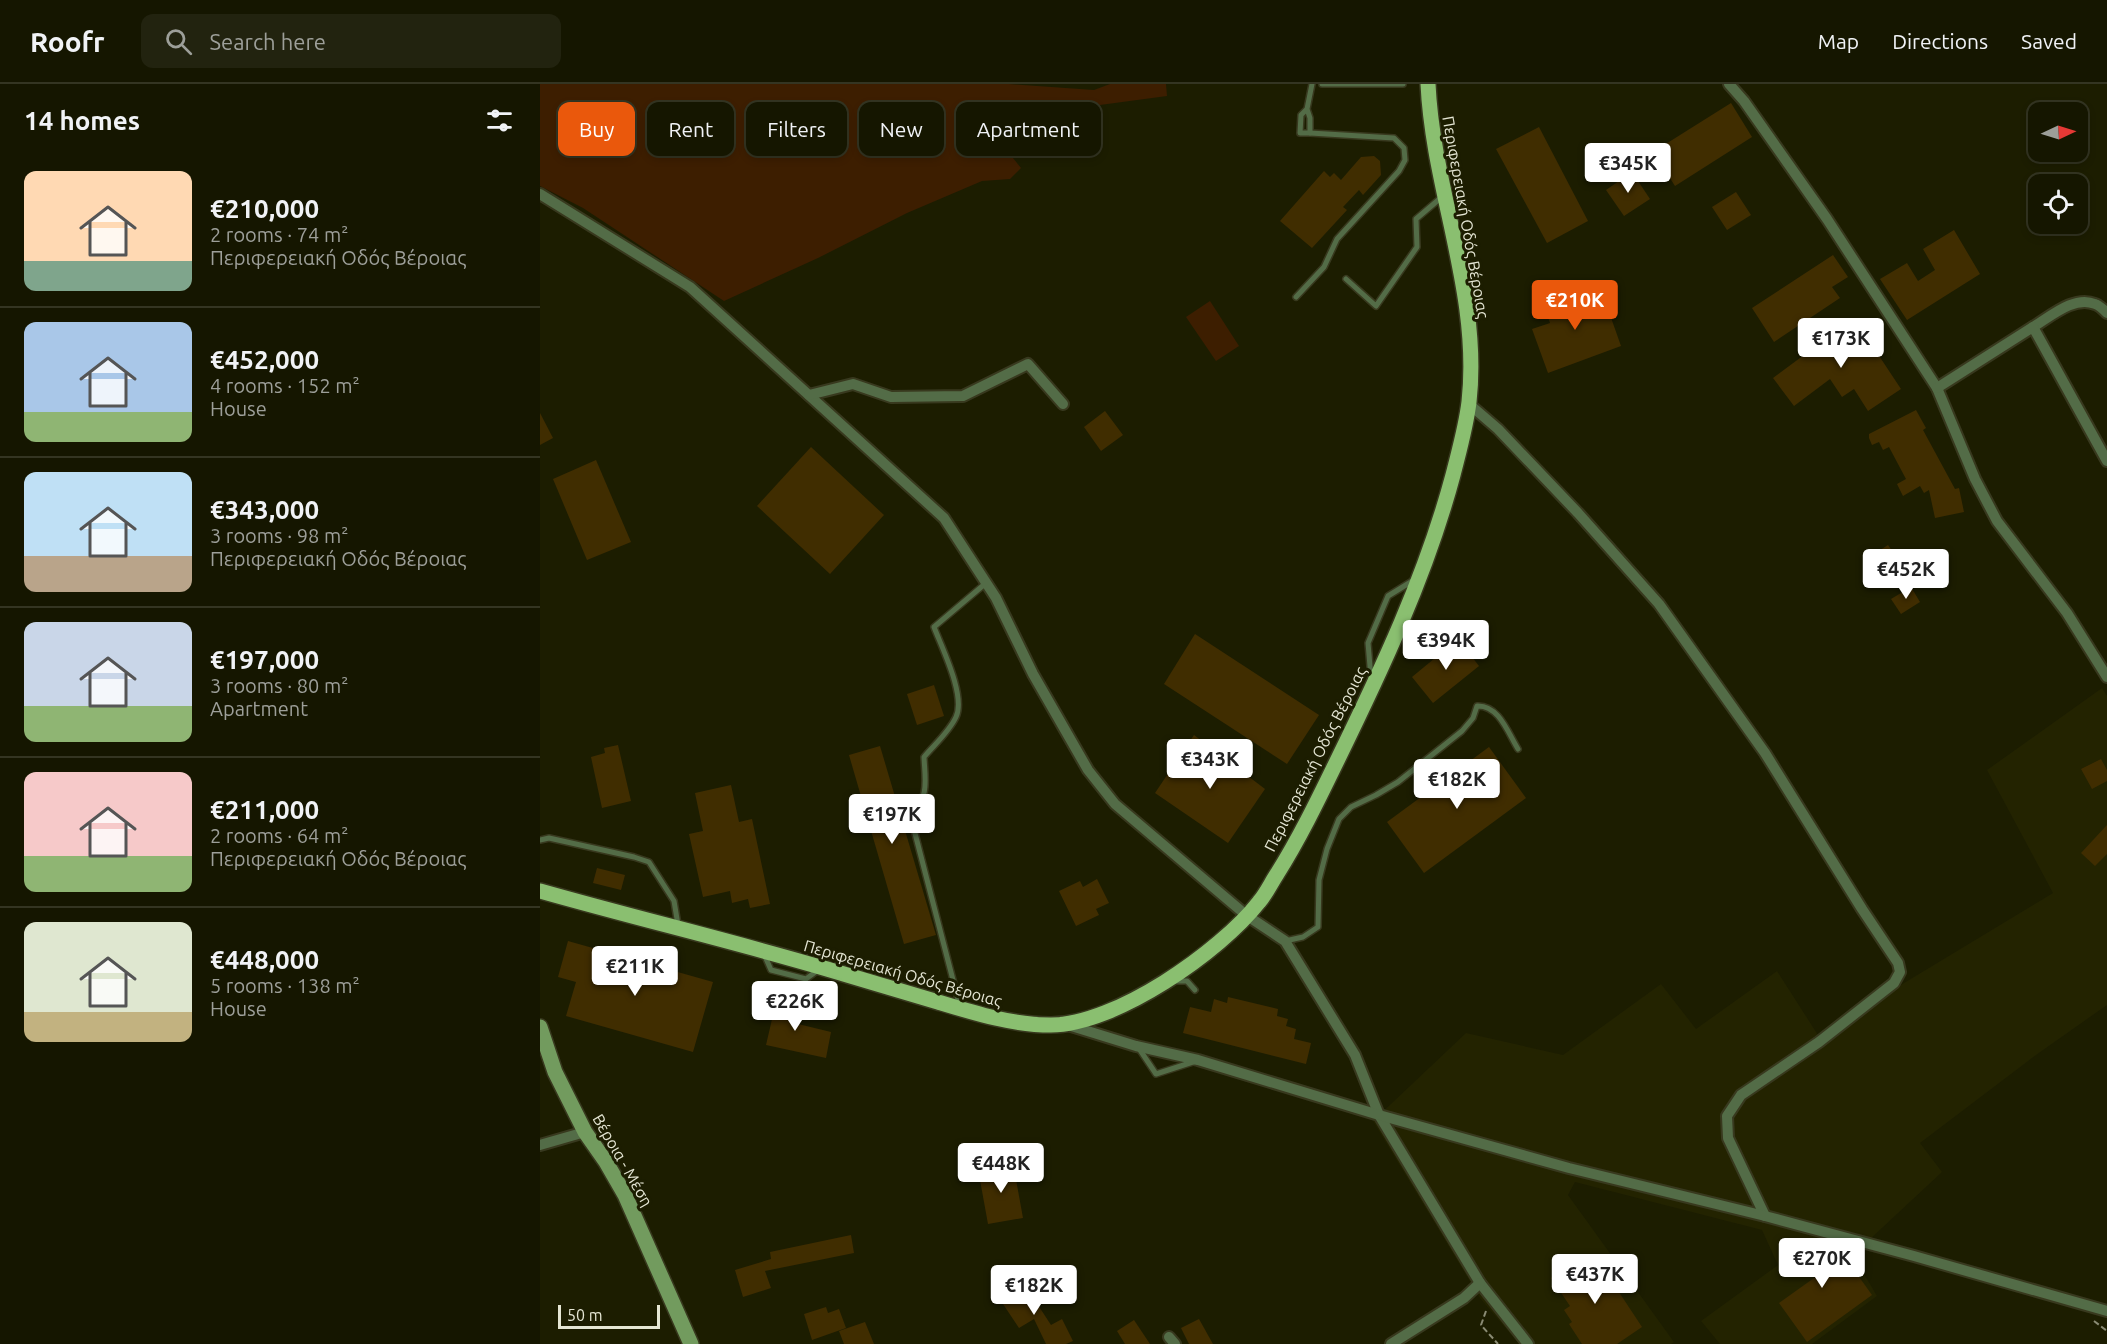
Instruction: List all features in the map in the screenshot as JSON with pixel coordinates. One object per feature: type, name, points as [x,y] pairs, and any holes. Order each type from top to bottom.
[{"type":"main road","name":"Περιφερειακή Οδός Βέροιας","points":[[540,891],[822,968],[960,1009],[1014,1022],[1065,1024],[1100,1016],[1165,981],[1202,956],[1259,902],[1298,839],[1401,623],[1441,519],[1469,404],[1471,373],[1467,309],[1433,138],[1428,84]]},
{"type":"street","points":[[1729,84],[1750,109],[1827,219],[1937,388],[1975,479],[1997,521],[2067,613],[2107,677]]},
{"type":"street","points":[[540,194],[690,287],[944,518],[996,598],[1033,674],[1088,770],[1115,804],[1246,915],[1285,941],[1355,1055],[1379,1115],[1480,1283],[1528,1344]]},
{"type":"street","points":[[1937,388],[2067,306],[2095,303],[2107,313]]},
{"type":"street","points":[[2033,327],[2107,461]]},
{"type":"street","points":[[809,395],[853,384],[891,397],[963,396],[1028,364],[1063,404]]},
{"type":"street","points":[[1469,404],[1498,429],[1659,604],[1765,753],[1898,963],[1900,972],[1894,983],[1819,1042],[1741,1095],[1727,1116],[1728,1138],[1765,1216]]},
{"type":"street","points":[[1065,1024],[1136,1046],[1198,1060],[1379,1115],[1569,1168],[1765,1216],[2107,1311]]},
{"type":"street","name":"Βέροια - Μέση","points":[[540,1027],[555,1072],[585,1131],[625,1195],[691,1344]]},
{"type":"street","points":[[540,1145],[585,1131]]},
{"type":"street","points":[[1391,1344],[1464,1298],[1480,1283]]},
{"type":"lane","points":[[1310,134],[1310,118],[1307,109],[1311,84]]},
{"type":"lane","points":[[1323,84],[1403,84]]},
{"type":"lane","points":[[1296,297],[1324,267],[1337,239],[1386,185],[1405,160],[1404,148],[1394,138],[1300,133],[1301,115],[1307,109]]},
{"type":"lane","points":[[1346,279],[1376,306],[1416,247],[1416,219],[1445,195]]},
{"type":"lane","points":[[1372,687],[1368,643],[1388,596],[1418,578]]},
{"type":"lane","points":[[960,1009],[910,814],[918,808],[925,794],[924,757],[949,729],[958,715],[959,697],[934,627],[986,583]]},
{"type":"lane","points":[[1285,941],[1303,937],[1318,927],[1319,880],[1327,849],[1339,819],[1351,807],[1398,782],[1462,731],[1473,718],[1477,706],[1485,706],[1496,713],[1518,749]]},
{"type":"lane","points":[[540,840],[549,838],[634,856],[649,862],[674,901],[679,930]]},
{"type":"lane","points":[[1165,981],[1187,981],[1195,990]]},
{"type":"lane","points":[[1136,1046],[1145,1055],[1156,1074],[1198,1060]]},
{"type":"path","points":[[1491,1297],[1481,1325],[1498,1344]]},
{"type":"shaded area","points":[[540,84],[1009,84],[1094,90],[1110,84],[1166,84],[1167,96],[1101,105],[1101,102],[956,102],[956,156],[1011,156],[1021,168],[1010,179],[982,181],[907,213],[818,258],[724,301],[583,208],[540,186]]},
{"type":"shaded area","points":[[1210,301],[1239,346],[1216,361],[1186,317]]},
{"type":"shaded area","points":[[2102,688],[2107,696],[2107,1005],[2036,1055],[1920,1143],[1942,1172],[1853,1255],[1877,1296],[1812,1344],[1720,1344],[1701,1321],[1778,1265],[1762,1230],[1575,1182],[1568,1195],[1674,1342],[1671,1344],[1519,1344],[1480,1298],[1373,1121],[1466,1033],[1563,1055],[1661,984],[1696,1029],[1777,971],[1818,1035],[2053,893],[1987,770]]},
{"type":"building","points":[[1731,103],[1752,137],[1675,186],[1653,152]]},
{"type":"building","points":[[1539,127],[1588,221],[1547,243],[1496,149]]},
{"type":"building","points":[[1374,156],[1380,161],[1381,175],[1363,195],[1359,190],[1343,207],[1347,210],[1312,248],[1280,221],[1324,171],[1330,177],[1334,173],[1341,180],[1361,157]]},
{"type":"building","points":[[1632,172],[1650,199],[1624,216],[1606,190]]},
{"type":"building","points":[[1736,192],[1751,215],[1727,230],[1712,207]]},
{"type":"building","points":[[1954,230],[1980,274],[1907,320],[1880,279],[1907,263],[1918,281],[1935,270],[1923,249]]},
{"type":"building","points":[[1833,255],[1848,277],[1832,287],[1840,298],[1774,342],[1752,308]]},
{"type":"building","points":[[1570,289],[1576,304],[1603,295],[1621,346],[1548,373],[1532,329],[1550,323],[1548,317],[1554,315],[1547,297]]},
{"type":"building","points":[[1854,318],[1901,389],[1868,411],[1854,389],[1842,397],[1830,379],[1794,406],[1773,378]]},
{"type":"building","points":[[1916,410],[1926,428],[1923,430],[1955,489],[1959,488],[1964,512],[1935,518],[1929,490],[1924,493],[1920,486],[1903,496],[1897,484],[1906,479],[1889,447],[1883,450],[1879,442],[1872,445],[1869,434]]},
{"type":"building","points":[[1105,411],[1123,435],[1101,451],[1084,427]]},
{"type":"building","points":[[540,413],[553,438],[540,445]]},
{"type":"building","points":[[811,447],[884,515],[830,574],[757,506]]},
{"type":"building","points":[[596,460],[631,542],[587,560],[553,479]]},
{"type":"building","points":[[1888,545],[1897,558],[1876,573],[1866,559]]},
{"type":"building","points":[[1911,587],[1920,602],[1901,614],[1891,599]]},
{"type":"building","points":[[1195,634],[1319,715],[1287,764],[1164,684]]},
{"type":"building","points":[[1458,639],[1479,666],[1433,703],[1412,677]]},
{"type":"building","points":[[934,685],[944,716],[917,725],[907,694]]},
{"type":"building","points":[[1194,735],[1265,789],[1228,843],[1155,793]]},
{"type":"building","points":[[618,745],[631,801],[602,808],[591,757],[605,753],[604,748]]},
{"type":"building","points":[[880,746],[936,935],[904,944],[849,755]]},
{"type":"building","points":[[1489,747],[1526,798],[1424,873],[1387,822]]},
{"type":"building","points":[[2101,759],[2107,770],[2107,781],[2092,789],[2081,769]]},
{"type":"building","points":[[731,785],[739,822],[752,819],[770,904],[750,908],[748,899],[732,903],[730,891],[703,897],[689,834],[703,831],[695,793]]},
{"type":"building","points":[[2107,825],[2107,854],[2095,866],[2081,853]]},
{"type":"building","points":[[597,868],[625,875],[621,890],[593,883]]},
{"type":"building","points":[[1097,879],[1109,903],[1096,909],[1099,915],[1076,926],[1059,891],[1080,881],[1083,887]]},
{"type":"building","points":[[568,941],[713,982],[693,1052],[566,1016],[576,982],[558,977]]},
{"type":"building","points":[[1228,997],[1278,1009],[1277,1016],[1288,1019],[1286,1026],[1296,1029],[1294,1039],[1311,1043],[1306,1064],[1183,1033],[1190,1007],[1211,1012],[1214,999],[1227,1003]]},
{"type":"building","points":[[773,998],[797,1001],[794,1023],[831,1032],[826,1058],[766,1045],[773,1015],[770,1015]]},
{"type":"building","points":[[1013,1163],[1023,1218],[988,1224],[978,1169]]},
{"type":"building","points":[[851,1235],[854,1253],[765,1271],[771,1288],[743,1297],[735,1270],[771,1259],[770,1252]]},
{"type":"building","points":[[1787,1242],[1842,1253],[1872,1295],[1807,1342],[1779,1303],[1821,1273],[1783,1265]]},
{"type":"building","points":[[1584,1255],[1600,1279],[1607,1274],[1642,1327],[1617,1344],[1582,1344],[1569,1324],[1572,1322],[1564,1310],[1570,1306],[1551,1278]]},
{"type":"building","points":[[1023,1282],[1051,1325],[1062,1319],[1073,1341],[1066,1344],[1046,1344],[1034,1319],[1019,1328],[999,1298]]},
{"type":"building","points":[[826,1307],[828,1313],[839,1309],[846,1328],[812,1340],[804,1314]]},
{"type":"building","points":[[1199,1319],[1213,1344],[1189,1344],[1181,1328]]},
{"type":"building","points":[[1134,1320],[1150,1344],[1125,1344],[1117,1331]]},
{"type":"building","points":[[865,1322],[874,1344],[844,1344],[839,1331]]}]
